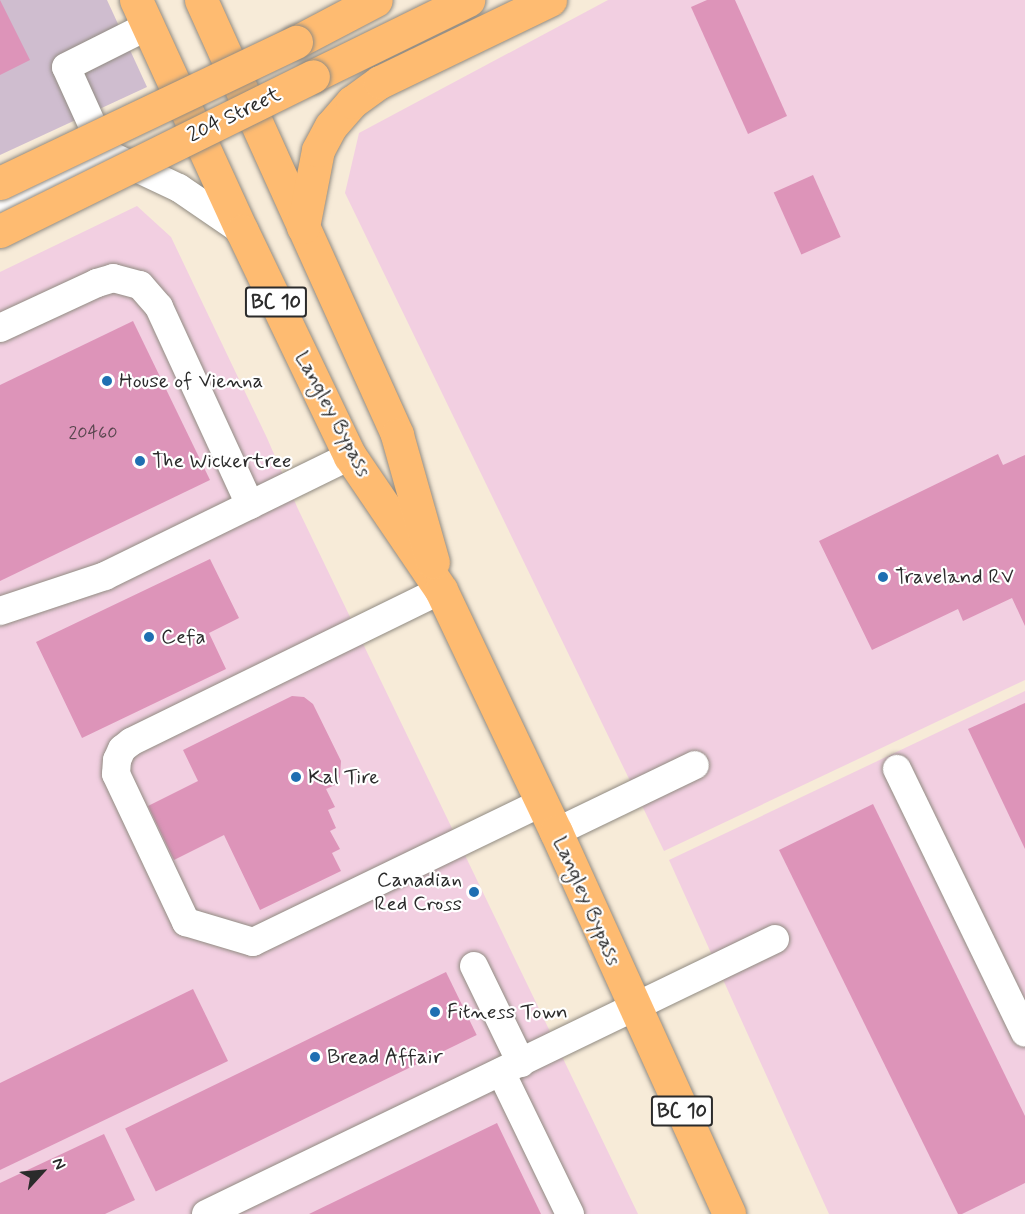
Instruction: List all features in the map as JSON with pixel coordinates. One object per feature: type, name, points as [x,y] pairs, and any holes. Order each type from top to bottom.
[{"type":"main road","name":"Langley Bypass","points":[[201,0],[397,435],[441,590]]},
{"type":"main road","name":"204 Street","points":[[0,183],[296,42],[376,0]]},
{"type":"main road","name":"204 Street","points":[[0,231],[468,0]]},
{"type":"main road","points":[[303,227],[318,150],[331,126],[352,102],[380,82],[550,0]]},
{"type":"main road","name":"Langley Bypass","points":[[142,13],[242,231],[350,456],[441,590],[556,832],[729,1214]]},
{"type":"lane","points":[[142,13],[66,67],[105,153],[179,188],[242,231]]},
{"type":"lane","points":[[0,203],[105,153]]},
{"type":"lane","points":[[2,323],[113,278],[140,285],[159,307],[250,505]]},
{"type":"lane","points":[[0,611],[105,576],[350,456]]},
{"type":"lane","points":[[441,590],[131,741],[122,749],[116,774],[186,922],[253,942],[542,802]]},
{"type":"lane","points":[[556,832],[695,765]]},
{"type":"lane","points":[[897,769],[1018,1000],[1025,1033]]},
{"type":"lane","points":[[206,1214],[775,939]]},
{"type":"lane","points":[[474,966],[511,1068],[570,1214]]},
{"type":"shaded area","points":[[0,0],[107,0],[147,87],[0,155]]},
{"type":"shaded area","points":[[608,0],[1025,0],[1025,680],[664,851],[345,193],[359,133]]},
{"type":"shaded area","points":[[137,206],[171,237],[267,438],[298,509],[638,1214],[0,1214],[0,272]]},
{"type":"shaded area","points":[[1025,691],[1025,1214],[829,1214],[669,860]]},
{"type":"building","points":[[0,0],[30,60],[0,75]]},
{"type":"building","points":[[707,0],[735,0],[787,116],[748,134],[691,7]]},
{"type":"building","points":[[813,175],[841,237],[801,255],[774,192]]},
{"type":"building","points":[[133,321],[210,480],[0,581],[0,385]]},
{"type":"building","points":[[998,454],[1003,465],[1025,455],[1025,626],[1012,598],[963,621],[958,609],[872,650],[819,541]]},
{"type":"building","points":[[210,559],[239,618],[209,633],[226,669],[82,738],[36,642]]},
{"type":"building","points":[[292,696],[304,697],[313,704],[341,761],[340,777],[335,785],[326,789],[335,807],[328,810],[336,828],[330,831],[340,849],[332,853],[341,871],[260,910],[224,835],[174,860],[148,806],[198,781],[183,750]]},
{"type":"building","points":[[1025,703],[1025,849],[968,729]]},
{"type":"building","points":[[873,804],[1025,1116],[1025,1183],[962,1214],[958,1214],[779,850]]},
{"type":"building","points":[[446,972],[477,1035],[156,1191],[125,1128]]},
{"type":"building","points":[[193,989],[228,1061],[0,1170],[0,1083]]},
{"type":"building","points":[[497,1123],[541,1214],[309,1214]]},
{"type":"building","points":[[104,1134],[135,1200],[105,1214],[0,1214],[0,1183]]},
{"type":"place","name":"House of Vienna","points":[[107,381]]},
{"type":"place","name":"The Wickertree","points":[[140,461]]},
{"type":"place","name":"Traveland RV","points":[[883,577]]},
{"type":"place","name":"Cefa","points":[[149,637]]},
{"type":"place","name":"Kal Tire","points":[[296,777]]},
{"type":"place","name":"Canadian Red Cross","points":[[474,892]]},
{"type":"place","name":"Fitness Town","points":[[435,1012]]},
{"type":"place","name":"Bread Affair","points":[[315,1057]]}]
